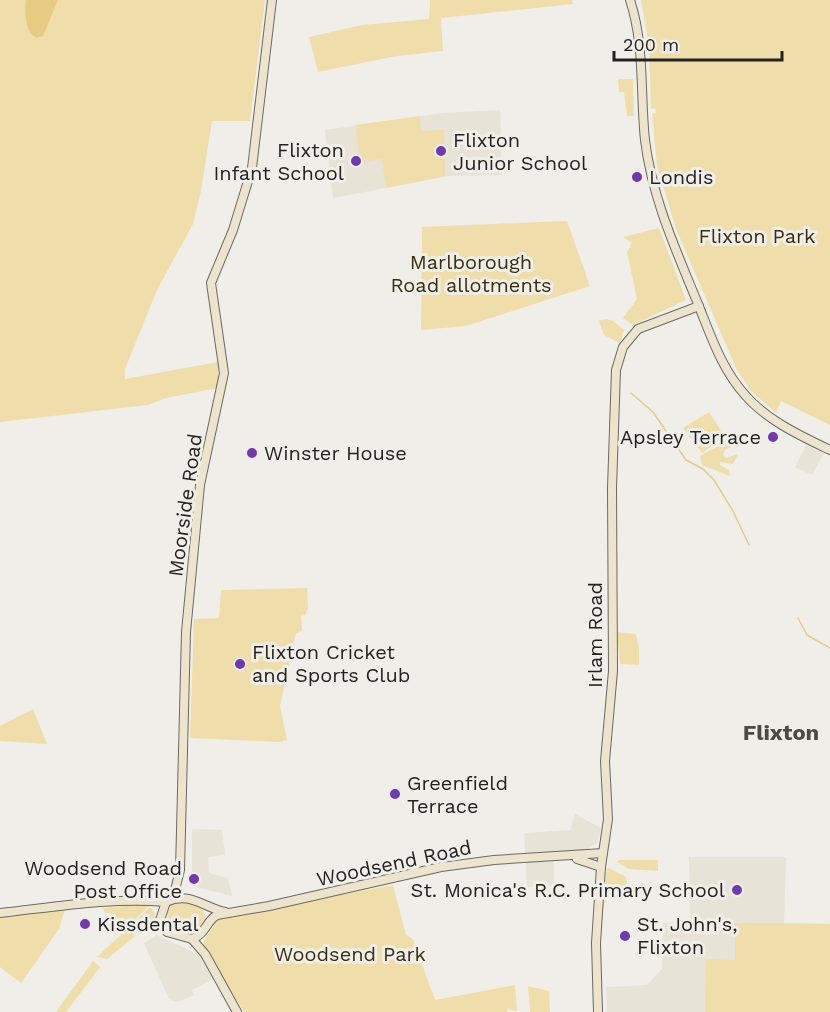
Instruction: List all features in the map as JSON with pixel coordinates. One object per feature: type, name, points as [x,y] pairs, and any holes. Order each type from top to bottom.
[{"type":"street","name":"Moorside Road","points":[[169,900],[178,880],[186,632],[200,485],[224,373],[211,283],[232,230],[252,168],[272,0]]},
{"type":"street","points":[[630,0],[639,46],[645,138],[650,172],[663,219],[723,364],[746,397],[770,417],[830,450]]},
{"type":"street","name":"Irlam Road","points":[[598,1012],[596,943],[601,867],[608,819],[605,761],[612,671],[611,530],[616,370],[623,347],[638,329],[699,306]]},
{"type":"street","name":"Woodsend Road","points":[[208,924],[214,916],[225,912],[269,906],[441,867],[503,859],[570,857],[603,853]]},
{"type":"street","name":"Woodsend Road","points":[[570,857],[601,867]]},
{"type":"street","points":[[147,900],[160,915],[167,932],[180,938],[192,939],[201,934],[208,924],[204,906],[189,897],[178,880]]},
{"type":"street","points":[[0,913],[79,903],[169,900],[189,897]]},
{"type":"street","points":[[160,915],[169,900]]},
{"type":"street","name":"Woodsend Road","points":[[204,906],[225,912]]},
{"type":"street","points":[[201,934],[201,949]]},
{"type":"street","points":[[192,939],[201,949],[237,1012]]},
{"type":"shaded area","points":[[26,0],[58,0],[43,36],[37,38],[28,27],[25,11]]},
{"type":"shaded area","name":"Flixton Junior School","points":[[500,110],[502,175],[449,176],[333,198],[325,130],[442,113]]},
{"type":"shaded area","points":[[806,445],[824,453],[812,475],[795,467]]},
{"type":"shaded area","points":[[575,814],[601,828],[597,842],[586,851],[554,854],[554,886],[527,887],[524,833],[570,830]]},
{"type":"shaded area","points":[[192,829],[222,830],[225,855],[208,857],[209,873],[228,878],[232,896],[192,886]]},
{"type":"shaded area","points":[[689,857],[786,857],[784,923],[830,924],[830,1012],[607,1012],[606,987],[647,985],[662,969],[663,923],[690,922]]},
{"type":"shaded area","points":[[157,935],[200,955],[213,979],[192,990],[194,995],[178,1002],[169,999],[144,943]]},
{"type":"green space","points":[[0,0],[265,0],[250,121],[212,121],[201,191],[193,224],[157,290],[125,369],[125,379],[218,362],[218,388],[166,398],[148,405],[0,422]]},
{"type":"green space","points":[[430,0],[572,0],[573,4],[441,18],[443,51],[397,56],[318,72],[309,37],[362,25],[429,19]]},
{"type":"green space","name":"Flixton Park","points":[[641,0],[830,0],[830,425],[781,401],[776,413],[751,391],[736,368],[676,229],[657,166],[652,114],[656,113],[655,108],[651,109],[649,46]]},
{"type":"green space","points":[[618,79],[633,79],[634,116],[627,116],[624,92],[619,92]]},
{"type":"green space","points":[[420,116],[421,131],[444,130],[445,176],[386,188],[382,159],[360,162],[356,125]]},
{"type":"green space","name":"Marlborough Road allotments","points":[[567,221],[590,286],[466,326],[421,330],[422,227]]},
{"type":"green space","points":[[659,228],[686,300],[633,325],[623,318],[637,299],[627,252],[632,243],[623,237]]},
{"type":"green space","points":[[606,319],[613,321],[624,330],[620,343],[604,335],[599,321]]},
{"type":"green space","points":[[709,412],[725,437],[702,453],[683,428]]},
{"type":"green space","points":[[740,435],[743,441],[725,450],[723,455],[726,458],[738,454],[733,464],[720,462],[720,465],[729,470],[730,476],[702,465],[700,456]]},
{"type":"green space","name":"Flixton Cricket and Sports Club","points":[[307,588],[308,609],[305,615],[301,616],[302,631],[296,633],[280,706],[287,740],[280,742],[190,738],[194,619],[219,618],[221,590]]},
{"type":"green space","points":[[617,632],[636,634],[639,665],[620,664]]},
{"type":"green space","points":[[33,709],[47,744],[0,741],[0,726]]},
{"type":"green space","points":[[619,860],[658,860],[658,871],[629,869],[617,862]]},
{"type":"green space","points":[[607,867],[626,877],[628,890],[634,890],[633,900],[607,897],[604,907]]},
{"type":"green space","name":"Woodsend Park","points":[[393,885],[406,935],[413,939],[435,1000],[515,985],[517,1011],[507,1009],[507,1012],[244,1012],[204,947],[204,941],[218,919]]},
{"type":"green space","points":[[179,902],[193,903],[202,908],[207,920],[202,929],[189,935],[171,928],[167,914],[171,905]]},
{"type":"green space","points":[[149,906],[128,926],[111,913],[105,913],[103,908]]},
{"type":"green space","points":[[150,907],[155,913],[154,923],[136,933],[129,927]]},
{"type":"green space","points":[[65,909],[59,929],[21,983],[0,967],[0,917]]},
{"type":"green space","points":[[735,923],[830,924],[830,1012],[705,1012],[706,959],[735,960]]},
{"type":"green space","points":[[128,928],[135,936],[107,959],[97,957]]},
{"type":"green space","points":[[93,961],[100,967],[66,1012],[56,1012]]},
{"type":"green space","points":[[528,986],[549,991],[550,1012],[530,1012]]},
{"type":"waterway","points":[[631,393],[653,412],[686,460],[703,469],[714,480],[733,511],[749,545]]},
{"type":"waterway","points":[[798,618],[807,635],[830,648]]},
{"type":"place","name":"Flixton Junior School","points":[[441,151]]},
{"type":"place","name":"Flixton Infant School","points":[[356,161]]},
{"type":"place","name":"Londis","points":[[637,177]]},
{"type":"place","name":"Apsley Terrace","points":[[773,437]]},
{"type":"place","name":"Winster House","points":[[252,453]]},
{"type":"place","name":"Flixton Cricket and Sports Club","points":[[240,664]]},
{"type":"place","name":"Greenfield Terrace","points":[[395,794]]},
{"type":"place","name":"Woodsend Road Post Office","points":[[194,879]]},
{"type":"place","name":"St. Monica's R.C. Primary School","points":[[737,890]]},
{"type":"place","name":"Kissdental","points":[[85,924]]},
{"type":"place","name":"St. John's, Flixton","points":[[625,936]]},
{"type":"district","name":"Flixton","points":[[781,732]]}]
